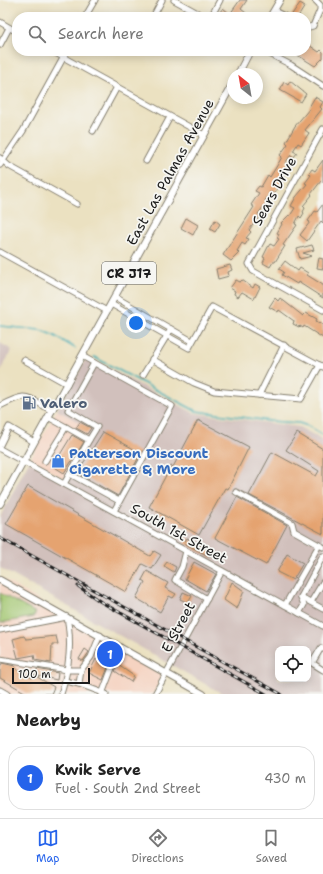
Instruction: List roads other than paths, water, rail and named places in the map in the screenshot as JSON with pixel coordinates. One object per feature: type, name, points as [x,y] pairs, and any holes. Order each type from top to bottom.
[{"type":"main road","points":[[274,11],[280,0]]},
{"type":"main road","points":[[241,68],[247,56]]},
{"type":"main road","name":"East Las Palmas Avenue","points":[[23,462],[227,94]]},
{"type":"main road","name":"CR J17","points":[[0,504],[23,462]]},
{"type":"main road","points":[[0,580],[100,635],[202,694]]},
{"type":"street","points":[[88,12],[94,0]]},
{"type":"street","points":[[156,12],[162,0]]},
{"type":"street","points":[[174,0],[196,12]]},
{"type":"street","points":[[214,12],[220,0]]},
{"type":"street","points":[[311,27],[313,26],[320,10],[320,5],[315,0]]},
{"type":"street","points":[[0,22],[12,30]]},
{"type":"street","points":[[0,45],[9,28]]},
{"type":"street","points":[[274,56],[291,65],[323,86]]},
{"type":"street","points":[[77,204],[1,161],[23,131],[63,57],[204,135]]},
{"type":"street","points":[[93,131],[116,87]]},
{"type":"street","points":[[146,161],[170,117]]},
{"type":"street","name":"Sears Drive","points":[[323,128],[250,260],[250,266],[253,271],[323,310]]},
{"type":"street","points":[[0,252],[107,311]]},
{"type":"street","points":[[115,297],[192,341]]},
{"type":"street","points":[[111,304],[188,348],[212,308],[321,366],[302,399],[214,391],[194,383],[152,359]]},
{"type":"street","points":[[143,375],[171,329]]},
{"type":"street","points":[[259,395],[284,345]]},
{"type":"street","points":[[82,356],[172,406],[114,511]]},
{"type":"street","points":[[24,360],[67,384]]},
{"type":"street","points":[[64,484],[97,427],[68,410],[94,363]]},
{"type":"street","points":[[0,406],[19,396],[27,397],[52,411]]},
{"type":"street","points":[[48,418],[90,440]]},
{"type":"street","points":[[46,461],[66,427]]},
{"type":"street","points":[[0,445],[9,428],[34,442]]},
{"type":"street","name":"South 1st Street","points":[[0,449],[323,626]]},
{"type":"street","points":[[70,474],[119,501]]},
{"type":"street","points":[[236,492],[292,523],[294,531],[321,546],[285,605]]},
{"type":"street","points":[[186,551],[182,567],[176,580],[207,599]]},
{"type":"street","points":[[299,613],[304,605],[301,596],[323,556]]},
{"type":"street","name":"E Street","points":[[155,694],[222,571]]},
{"type":"street","points":[[311,602],[323,582]]},
{"type":"street","points":[[301,596],[323,608]]},
{"type":"street","points":[[0,630],[67,617],[70,630],[67,670],[61,694]]},
{"type":"street","points":[[79,684],[81,670],[91,657],[100,635]]},
{"type":"street","points":[[65,681],[79,684],[103,694],[120,647]]},
{"type":"street","points":[[323,649],[321,648],[312,663],[323,670]]},
{"type":"street","points":[[0,659],[67,670],[81,670]]},
{"type":"street","points":[[0,690],[7,694]]},
{"type":"waterway","points":[[0,326],[40,330],[53,335],[75,348]]},
{"type":"waterway","points":[[94,357],[196,411],[270,421],[299,423],[308,426],[323,435]]},
{"type":"railway","points":[[0,538],[281,694]]},
{"type":"railway","points":[[78,586],[101,602],[266,694]]},
{"type":"place","name":"Valero","points":[[29,403]]},
{"type":"place","name":"Patterson Discount Cigarette & More","points":[[58,461]]},
{"type":"place","name":"Kwik Serve","points":[[110,654]]}]
